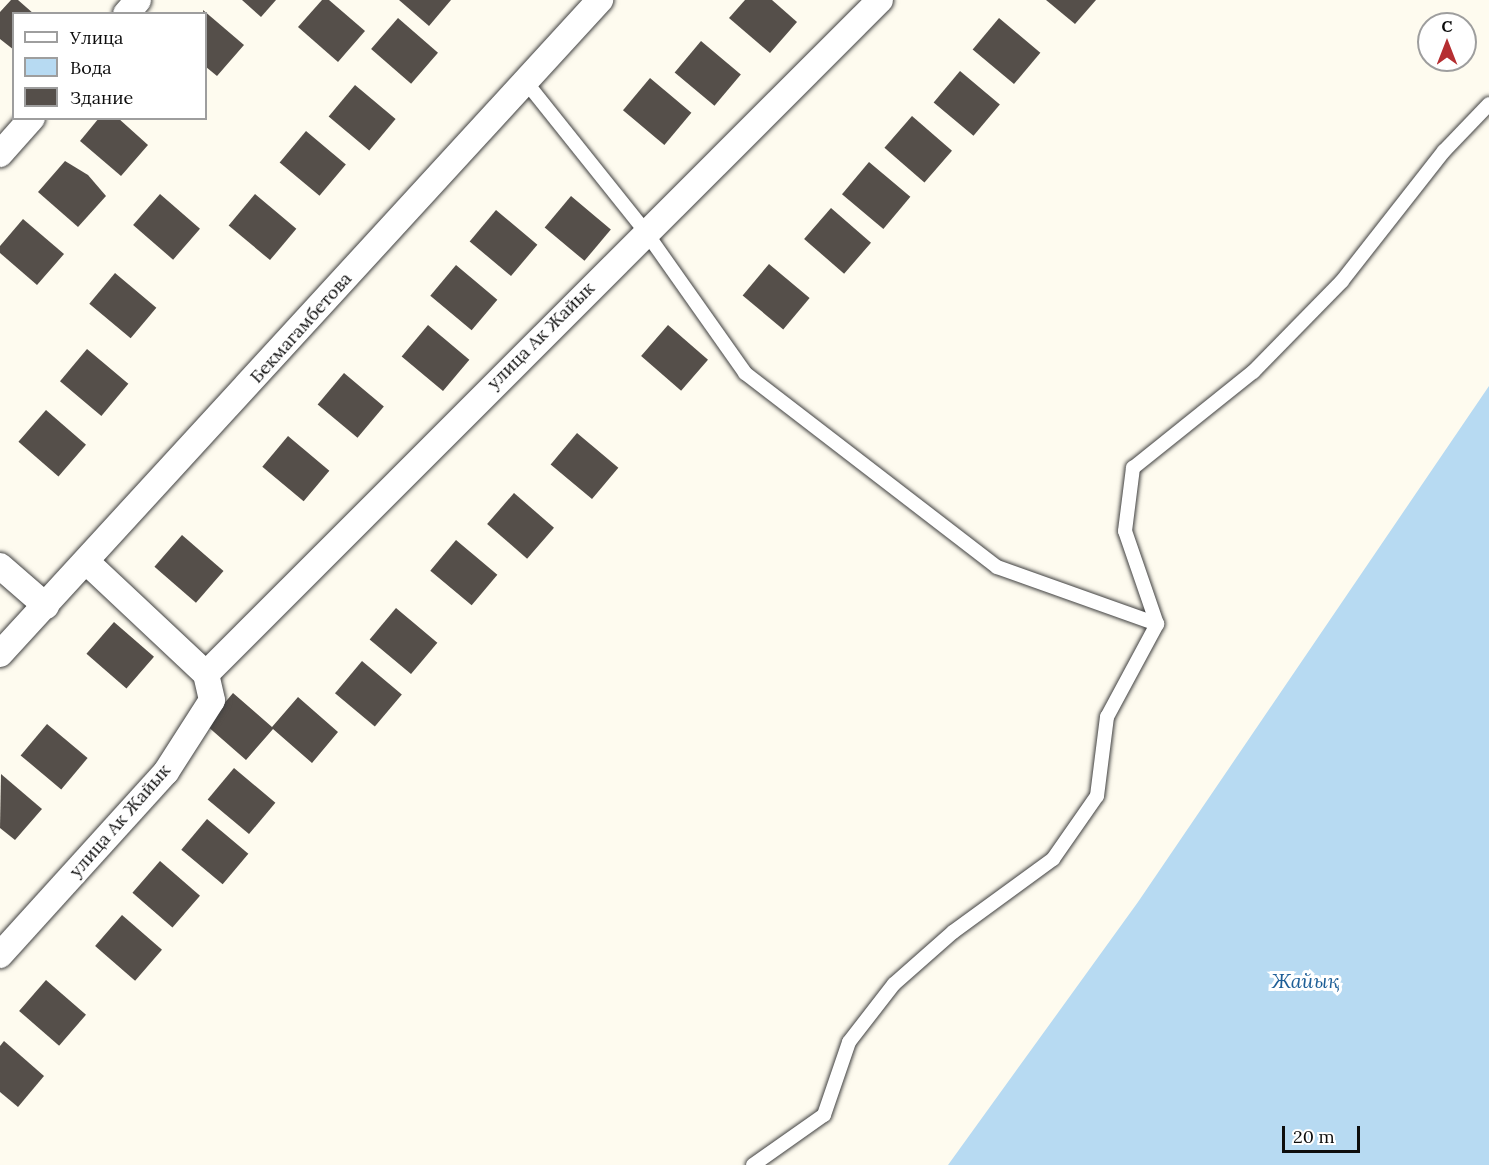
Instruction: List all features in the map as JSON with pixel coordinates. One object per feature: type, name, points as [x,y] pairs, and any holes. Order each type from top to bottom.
[{"type":"street","points":[[128,12],[138,0]]},
{"type":"street","name":"Бекмагамбетова","points":[[0,654],[88,563],[600,0]]},
{"type":"street","name":"улица Ак Жайык","points":[[0,955],[166,772],[212,699],[206,674],[645,231],[880,0]]},
{"type":"street","points":[[0,154],[30,120]]},
{"type":"street","points":[[88,563],[206,674]]},
{"type":"street","points":[[0,566],[46,606]]},
{"type":"lane","points":[[526,82],[645,231],[745,373],[997,567],[1157,624]]},
{"type":"lane","points":[[753,1165],[824,1115],[849,1042],[894,984],[953,932],[1053,859],[1097,796],[1107,717],[1157,624],[1125,531],[1133,468],[1253,372],[1342,281],[1444,151],[1489,104]]},
{"type":"water","name":"Жайық","points":[[1489,386],[1489,1165],[948,1165],[1138,902]]},
{"type":"building","points":[[11,0],[18,0],[32,12],[12,12],[12,48],[0,39],[0,12]]},
{"type":"building","points":[[242,0],[276,0],[261,17]]},
{"type":"building","points":[[322,0],[329,0],[365,31],[338,62],[298,27]]},
{"type":"building","points":[[399,0],[451,0],[429,26]]},
{"type":"building","points":[[745,0],[772,0],[797,22],[770,53],[729,18]]},
{"type":"building","points":[[1046,0],[1096,0],[1075,24]]},
{"type":"building","points":[[207,13],[244,45],[217,76],[207,68]]},
{"type":"building","points":[[398,18],[438,53],[411,84],[371,49]]},
{"type":"building","points":[[999,18],[1040,53],[1014,84],[973,49]]},
{"type":"building","points":[[701,41],[741,74],[714,106],[675,72]]},
{"type":"building","points":[[960,71],[1000,104],[973,136],[934,102]]},
{"type":"building","points":[[650,78],[691,113],[664,145],[623,110]]},
{"type":"building","points":[[355,85],[396,119],[369,150],[329,116]]},
{"type":"building","points":[[912,116],[952,151],[924,182],[884,148]]},
{"type":"building","points":[[97,120],[120,120],[148,145],[121,176],[80,141]]},
{"type":"building","points":[[306,131],[346,164],[319,196],[280,162]]},
{"type":"building","points":[[65,161],[88,175],[106,196],[78,227],[38,192]]},
{"type":"building","points":[[869,162],[910,197],[883,229],[842,194]]},
{"type":"building","points":[[160,194],[200,229],[173,260],[133,225]]},
{"type":"building","points":[[255,194],[296,229],[270,260],[229,225]]},
{"type":"building","points":[[571,196],[611,229],[584,261],[545,227]]},
{"type":"building","points":[[831,208],[871,243],[844,274],[804,239]]},
{"type":"building","points":[[496,210],[537,245],[511,276],[470,241]]},
{"type":"building","points":[[23,219],[64,254],[37,285],[0,253],[0,246]]},
{"type":"building","points":[[769,264],[810,298],[783,329],[743,295]]},
{"type":"building","points":[[456,265],[497,300],[472,330],[430,296]]},
{"type":"building","points":[[115,273],[156,308],[131,338],[89,304]]},
{"type":"building","points":[[428,325],[469,360],[443,391],[402,356]]},
{"type":"building","points":[[668,325],[708,360],[681,391],[641,356]]},
{"type":"building","points":[[87,349],[128,384],[101,416],[60,381]]},
{"type":"building","points":[[344,373],[384,406],[357,438],[318,404]]},
{"type":"building","points":[[46,410],[86,445],[58,476],[18,442]]},
{"type":"building","points":[[577,433],[618,468],[592,499],[551,464]]},
{"type":"building","points":[[288,436],[329,471],[304,501],[262,467]]},
{"type":"building","points":[[514,493],[554,528],[527,559],[487,524]]},
{"type":"building","points":[[182,535],[224,571],[196,603],[154,567]]},
{"type":"building","points":[[456,540],[497,575],[472,605],[430,571]]},
{"type":"building","points":[[396,608],[437,643],[411,674],[370,639]]},
{"type":"building","points":[[114,622],[154,657],[126,688],[86,654]]},
{"type":"building","points":[[362,661],[402,694],[375,727],[335,693]]},
{"type":"building","points":[[233,693],[272,727],[298,697],[338,732],[312,763],[273,729],[246,760],[206,725]]},
{"type":"building","points":[[47,724],[88,758],[61,789],[21,755]]},
{"type":"building","points":[[234,768],[275,803],[249,834],[208,799]]},
{"type":"building","points":[[1,774],[42,809],[15,840],[0,828]]},
{"type":"building","points":[[207,819],[248,854],[223,884],[181,850]]},
{"type":"building","points":[[160,861],[200,896],[172,927],[132,893]]},
{"type":"building","points":[[122,915],[162,950],[135,981],[95,946]]},
{"type":"building","points":[[46,980],[86,1015],[59,1046],[19,1011]]},
{"type":"building","points":[[4,1041],[44,1076],[18,1107],[0,1092],[0,1046]]}]
